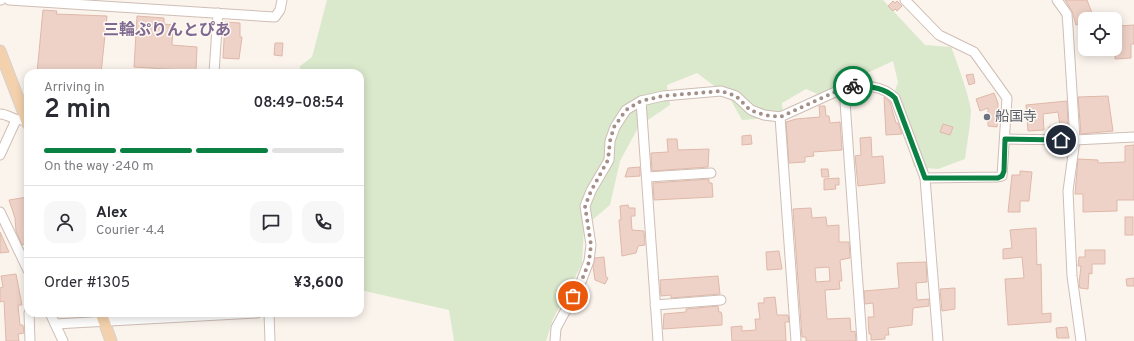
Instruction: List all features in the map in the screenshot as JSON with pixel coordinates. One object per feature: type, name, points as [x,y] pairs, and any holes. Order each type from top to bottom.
[{"type":"main road","points":[[0,51],[24,118]]},
{"type":"main road","points":[[102,317],[111,341]]},
{"type":"street","points":[[9,0],[218,12],[275,17],[280,10],[282,0]]},
{"type":"street","points":[[905,0],[939,35],[974,52],[1007,98],[1004,171],[1002,176],[998,178],[925,178]]},
{"type":"street","points":[[1057,0],[1067,14],[1075,140],[1068,191],[1072,276],[1081,341]]},
{"type":"street","points":[[214,69],[218,12]]},
{"type":"street","points":[[555,341],[556,328],[581,282],[589,262],[591,245],[585,206],[591,191],[608,160],[610,141],[614,127],[626,110],[641,101],[663,96],[721,91],[736,96],[750,110],[764,115],[780,117],[844,88],[878,87],[888,91],[895,98],[925,178],[938,341]]},
{"type":"street","points":[[844,88],[862,341]]},
{"type":"street","points":[[641,101],[658,341]]},
{"type":"street","points":[[0,114],[24,121]]},
{"type":"street","points":[[780,117],[796,341]]},
{"type":"street","points":[[0,155],[24,122]]},
{"type":"street","points":[[1005,139],[1075,140],[1134,137]]},
{"type":"street","points":[[647,177],[711,173]]},
{"type":"street","points":[[0,212],[24,262]]},
{"type":"street","points":[[655,305],[721,300]]},
{"type":"street","points":[[28,317],[30,341]]},
{"type":"street","points":[[52,317],[63,341]]},
{"type":"street","points":[[55,324],[102,317]]},
{"type":"street","points":[[269,317],[270,341]]},
{"type":"green space","points":[[327,0],[883,0],[925,45],[951,47],[969,99],[971,118],[965,159],[938,169],[914,167],[894,94],[898,82],[893,61],[820,95],[806,89],[782,103],[783,117],[742,120],[729,97],[697,73],[667,85],[670,105],[639,126],[620,161],[610,205],[584,227],[582,264],[553,319],[546,341],[454,341],[449,310],[364,291],[364,69],[300,69],[300,66],[312,57]]},
{"type":"building","points":[[1065,0],[1087,0],[1092,12],[1078,12],[1078,24],[1076,25],[1072,11]]},
{"type":"building","points":[[893,1],[895,3],[897,1],[902,6],[897,11],[895,9],[893,11],[888,6]]},
{"type":"building","points":[[43,10],[57,11],[56,14],[107,16],[101,69],[37,69]]},
{"type":"building","points":[[137,16],[164,18],[164,24],[173,25],[172,45],[197,47],[196,69],[134,67]]},
{"type":"building","points":[[225,22],[240,23],[240,37],[242,37],[239,59],[223,58]]},
{"type":"building","points":[[1134,25],[1134,44],[1131,44],[1131,58],[1115,59],[1115,56],[1122,56],[1122,26]]},
{"type":"building","points":[[275,43],[283,43],[282,56],[274,55]]},
{"type":"building","points":[[973,74],[975,83],[969,85],[966,75]]},
{"type":"building","points":[[994,93],[998,103],[997,127],[988,126],[988,108],[980,111],[976,99]]},
{"type":"building","points":[[1108,96],[1113,131],[1081,134],[1078,97]]},
{"type":"building","points":[[884,97],[890,102],[896,123],[898,123],[902,134],[886,135]]},
{"type":"building","points":[[1067,101],[1068,125],[1060,126],[1058,112],[1043,114],[1044,130],[1028,131],[1026,105]]},
{"type":"building","points":[[819,106],[825,106],[826,116],[829,116],[830,123],[840,122],[842,150],[813,152],[814,156],[805,157],[805,162],[789,163],[786,122],[796,119],[820,117]]},
{"type":"building","points":[[943,124],[953,127],[950,135],[940,132]]},
{"type":"building","points":[[1061,126],[1061,134],[1049,134],[1049,127]]},
{"type":"building","points":[[751,135],[752,144],[742,145],[742,136]]},
{"type":"building","points":[[871,137],[872,157],[883,156],[885,183],[858,186],[855,156],[861,155],[860,138]]},
{"type":"building","points":[[667,139],[677,139],[678,150],[709,149],[708,167],[652,171],[651,153],[668,152]]},
{"type":"building","points":[[1134,145],[1134,200],[1117,200],[1117,211],[1083,212],[1083,194],[1075,194],[1078,159],[1098,160],[1098,163],[1125,162],[1125,146]]},
{"type":"building","points":[[640,167],[640,176],[625,177],[628,168]]},
{"type":"building","points":[[821,169],[828,169],[829,177],[822,177]]},
{"type":"building","points":[[1020,171],[1032,172],[1029,201],[1020,201],[1020,212],[1008,212],[1012,175],[1020,175]]},
{"type":"building","points":[[839,178],[839,185],[835,185],[836,189],[824,190],[824,179]]},
{"type":"building","points":[[709,179],[709,183],[712,183],[713,197],[654,200],[653,183]]},
{"type":"building","points":[[24,198],[24,244],[22,245],[16,231],[15,218],[9,200]]},
{"type":"building","points":[[628,205],[629,208],[635,208],[635,216],[631,216],[632,230],[644,231],[645,245],[638,246],[636,253],[622,256],[619,220],[621,220],[620,206]]},
{"type":"building","points":[[811,208],[812,218],[826,217],[827,226],[839,225],[839,242],[849,242],[850,258],[840,260],[842,281],[839,281],[840,289],[825,290],[827,319],[850,318],[851,332],[855,331],[856,341],[806,341],[806,337],[802,337],[793,209]],"holes":[[[829,267],[830,281],[816,282],[815,268]]]},
{"type":"building","points":[[1125,217],[1133,217],[1133,235],[1125,235]]},
{"type":"building","points":[[1036,228],[1037,265],[1041,264],[1042,314],[1051,313],[1051,322],[1008,325],[1005,279],[1024,278],[1022,257],[1003,259],[1003,249],[1012,248],[1010,230]]},
{"type":"building","points":[[0,232],[9,252],[0,253]]},
{"type":"building","points":[[1085,250],[1105,250],[1105,264],[1092,264],[1092,274],[1089,273],[1088,289],[1080,288],[1079,284],[1081,266],[1078,266],[1079,257],[1085,257]]},
{"type":"building","points":[[779,251],[782,269],[767,270],[766,252]]},
{"type":"building","points":[[604,257],[606,277],[608,278],[605,284],[595,280],[593,266],[595,258]]},
{"type":"building","points":[[926,262],[927,282],[916,283],[917,300],[929,299],[929,306],[913,308],[912,325],[888,328],[889,335],[885,335],[885,339],[871,340],[871,334],[869,334],[868,317],[874,317],[873,303],[865,304],[864,291],[899,288],[897,263]]},
{"type":"building","points":[[16,274],[22,305],[18,305],[20,325],[23,325],[24,333],[18,334],[19,341],[6,341],[4,301],[0,302],[0,288],[3,287],[1,276]]},
{"type":"building","points":[[718,276],[720,294],[671,298],[671,295],[661,296],[660,280]]},
{"type":"building","points":[[1134,278],[1134,286],[1127,286],[1126,279]]},
{"type":"building","points":[[955,288],[955,309],[942,311],[940,289]]},
{"type":"building","points":[[775,297],[777,315],[788,315],[789,322],[785,322],[786,341],[732,341],[731,327],[742,326],[742,331],[756,330],[755,319],[760,319],[758,303],[764,303],[764,298]]},
{"type":"building","points":[[718,306],[719,312],[721,312],[722,315],[722,325],[663,329],[664,314],[686,312],[686,309]]},
{"type":"building","points":[[1067,327],[1069,338],[1057,338],[1056,328]]},
{"type":"way so far","points":[[573,296],[581,282],[589,262],[591,245],[585,206],[591,191],[608,160],[610,141],[614,127],[626,110],[641,101],[663,96],[721,91],[736,96],[750,110],[764,115],[780,117],[844,88],[853,86]]},
{"type":"place","name":"船国寺","points":[[987,117]]},
{"type":"district","name":"三輪ぷりんとぴあ","points":[[167,31]]},
{"type":"route","points":[[853,86],[878,87],[888,91],[895,98],[925,178],[998,178],[1002,176],[1004,171],[1005,139],[1061,140]]}]
